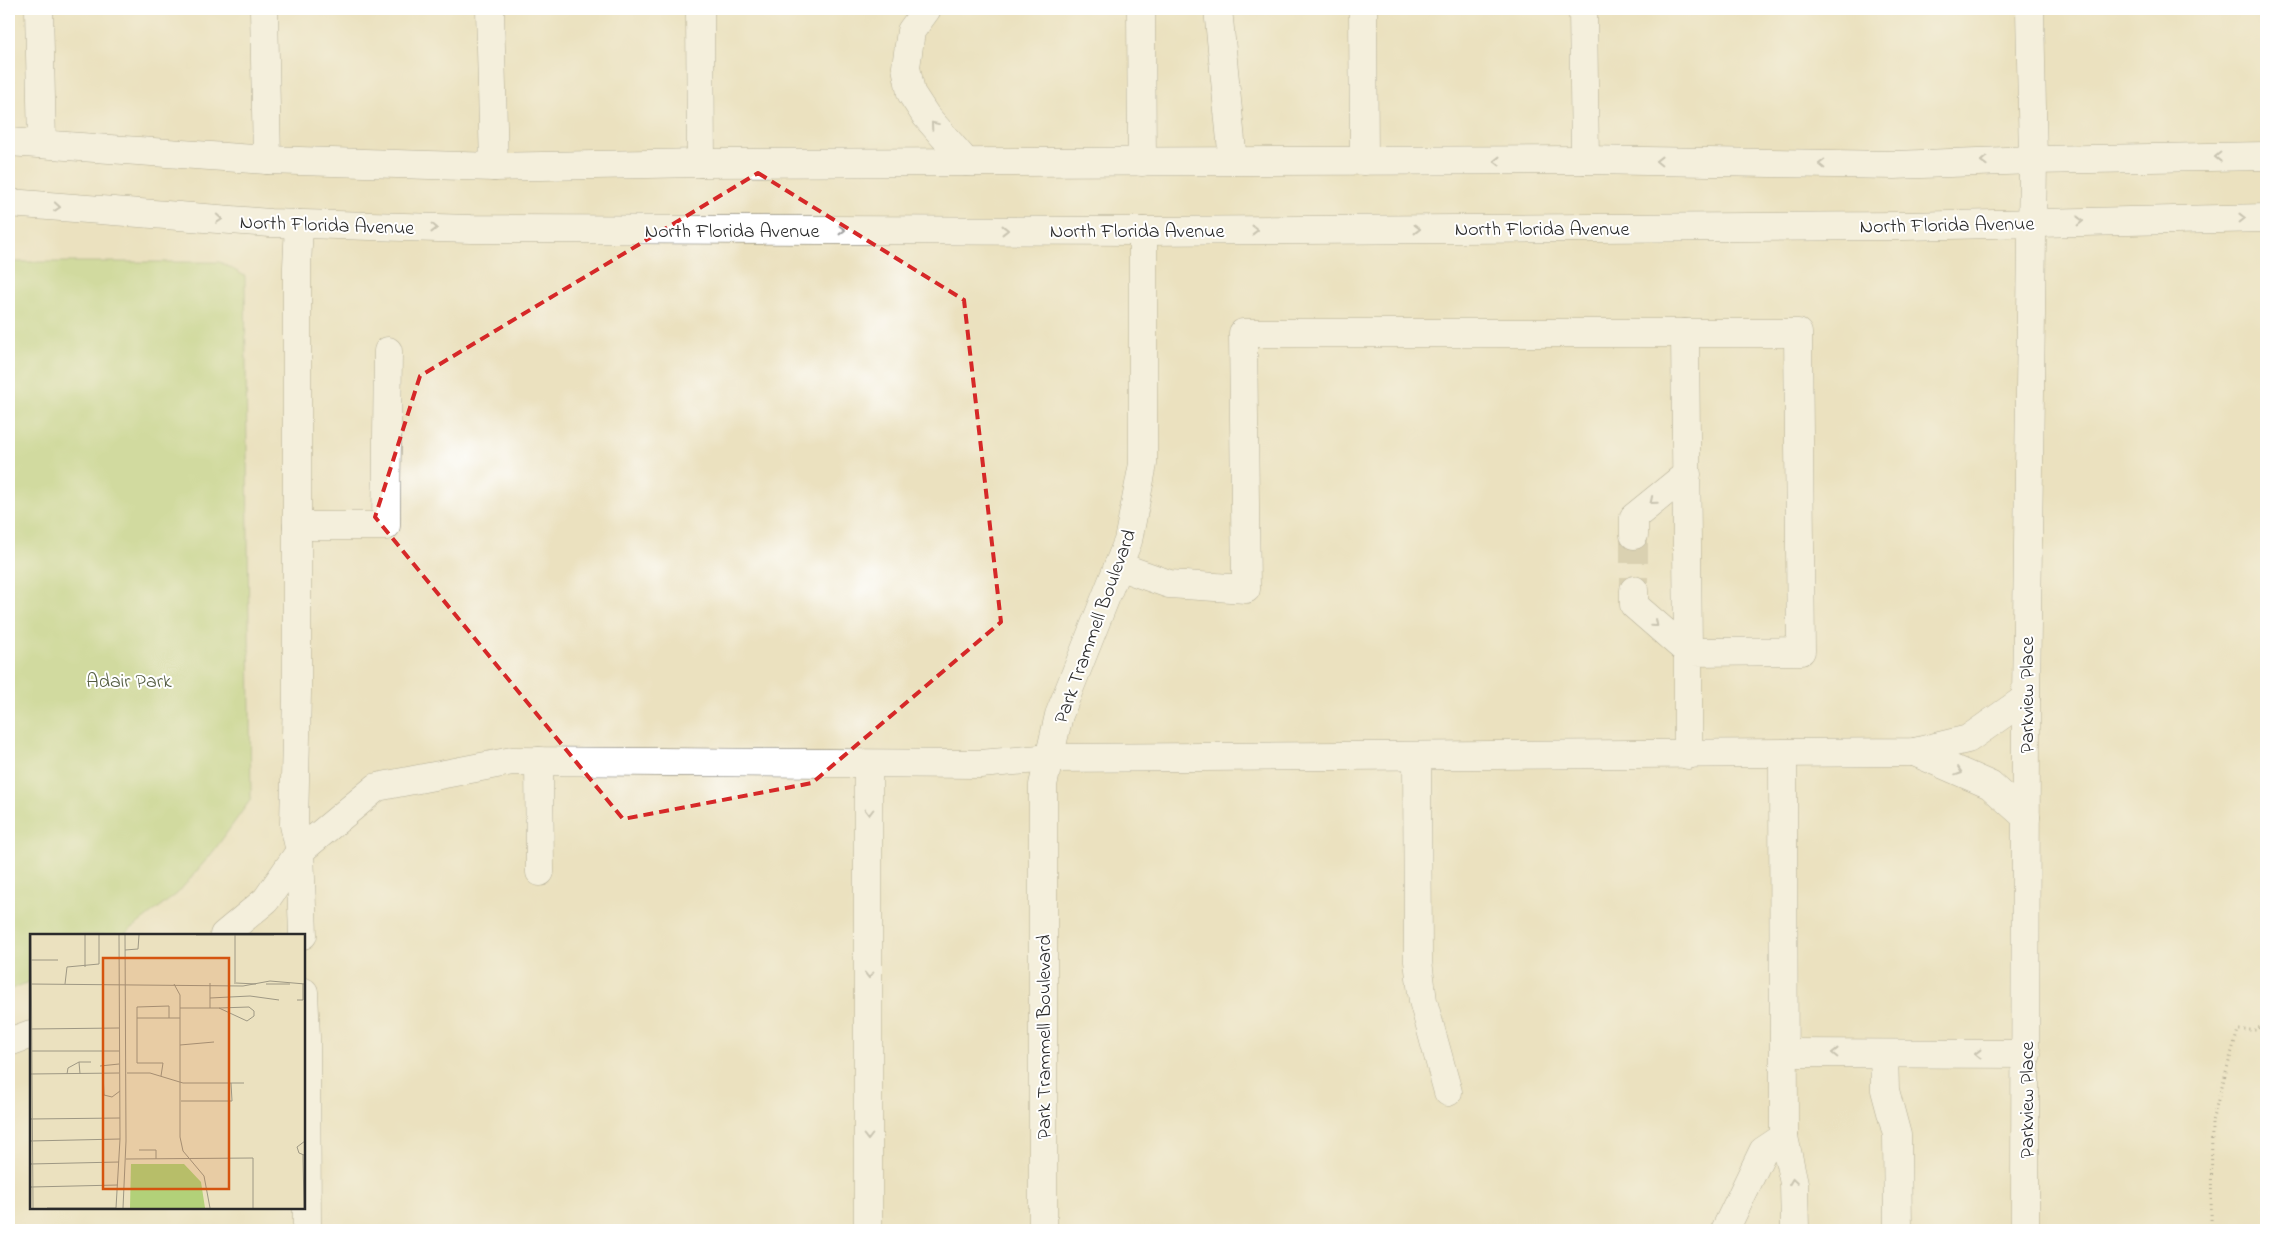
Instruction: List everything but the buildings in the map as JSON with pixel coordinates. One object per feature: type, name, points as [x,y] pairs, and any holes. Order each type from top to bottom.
[{"type":"main road","points":[[39,9],[42,144]]},
{"type":"main road","points":[[264,9],[267,160]]},
{"type":"main road","points":[[490,9],[494,167]]},
{"type":"main road","points":[[700,9],[701,163]]},
{"type":"main road","points":[[927,9],[911,31],[906,67],[911,92],[926,116],[966,162]]},
{"type":"main road","points":[[1141,9],[1142,162]]},
{"type":"main road","points":[[1218,9],[1233,161]]},
{"type":"main road","points":[[1363,9],[1364,161]]},
{"type":"main road","points":[[1583,9],[1585,160]]},
{"type":"main road","name":"Parkview Place","points":[[2026,1230],[2026,698],[2033,160],[2030,9]]},
{"type":"main road","points":[[9,142],[267,160],[494,167],[701,163],[1585,160],[1894,165],[2033,160],[2266,156]]},
{"type":"main road","name":"North Florida Avenue","points":[[9,203],[299,224],[471,229],[1143,231],[1904,226],[2266,218]]},
{"type":"main road","points":[[299,224],[297,267],[297,692],[294,825],[300,851],[303,934]]},
{"type":"main road","name":"Park Trammell Boulevard","points":[[1044,1230],[1044,785],[1059,715],[1128,541],[1143,464],[1143,231]]},
{"type":"main road","points":[[1118,566],[1169,584],[1246,588],[1243,332],[1798,333],[1801,651],[1688,652],[1634,605],[1634,590]]},
{"type":"main road","points":[[1685,333],[1688,755]]},
{"type":"main road","points":[[297,526],[386,526],[388,351]]},
{"type":"main road","points":[[1634,535],[1634,517],[1687,474]]},
{"type":"main road","points":[[225,934],[266,900],[300,851],[377,787],[512,761],[980,764],[1051,758],[1417,757],[1914,752],[1968,739],[2026,698]]},
{"type":"main road","points":[[1914,752],[1990,785],[2026,817]]},
{"type":"main road","points":[[1783,754],[1784,1137],[1794,1184],[1795,1230]]},
{"type":"main road","points":[[1417,757],[1418,960],[1423,1002],[1448,1092]]},
{"type":"main road","points":[[539,762],[540,872]]},
{"type":"main road","points":[[868,764],[868,1230]]},
{"type":"main road","points":[[305,1014],[307,1230]]},
{"type":"main road","points":[[9,1042],[30,1034]]},
{"type":"main road","points":[[1785,1053],[2027,1054]]},
{"type":"main road","points":[[1884,1054],[1885,1090],[1897,1134],[1898,1230]]},
{"type":"main road","points":[[1725,1230],[1763,1151],[1784,1137]]},
{"type":"path","points":[[2211,1230],[2212,1121],[2238,1030],[2256,1030],[2266,1023]]},
{"type":"highlighted area","points":[[758,173],[964,300],[1001,622],[812,783],[623,819],[375,517],[420,376]]},
{"type":"green space","name":"Adair Park","points":[[9,262],[220,262],[245,276],[251,799],[213,852],[177,894],[124,934],[30,934],[30,981],[9,990]]},
{"type":"tunnel","points":[[1634,535],[1634,590]]}]
